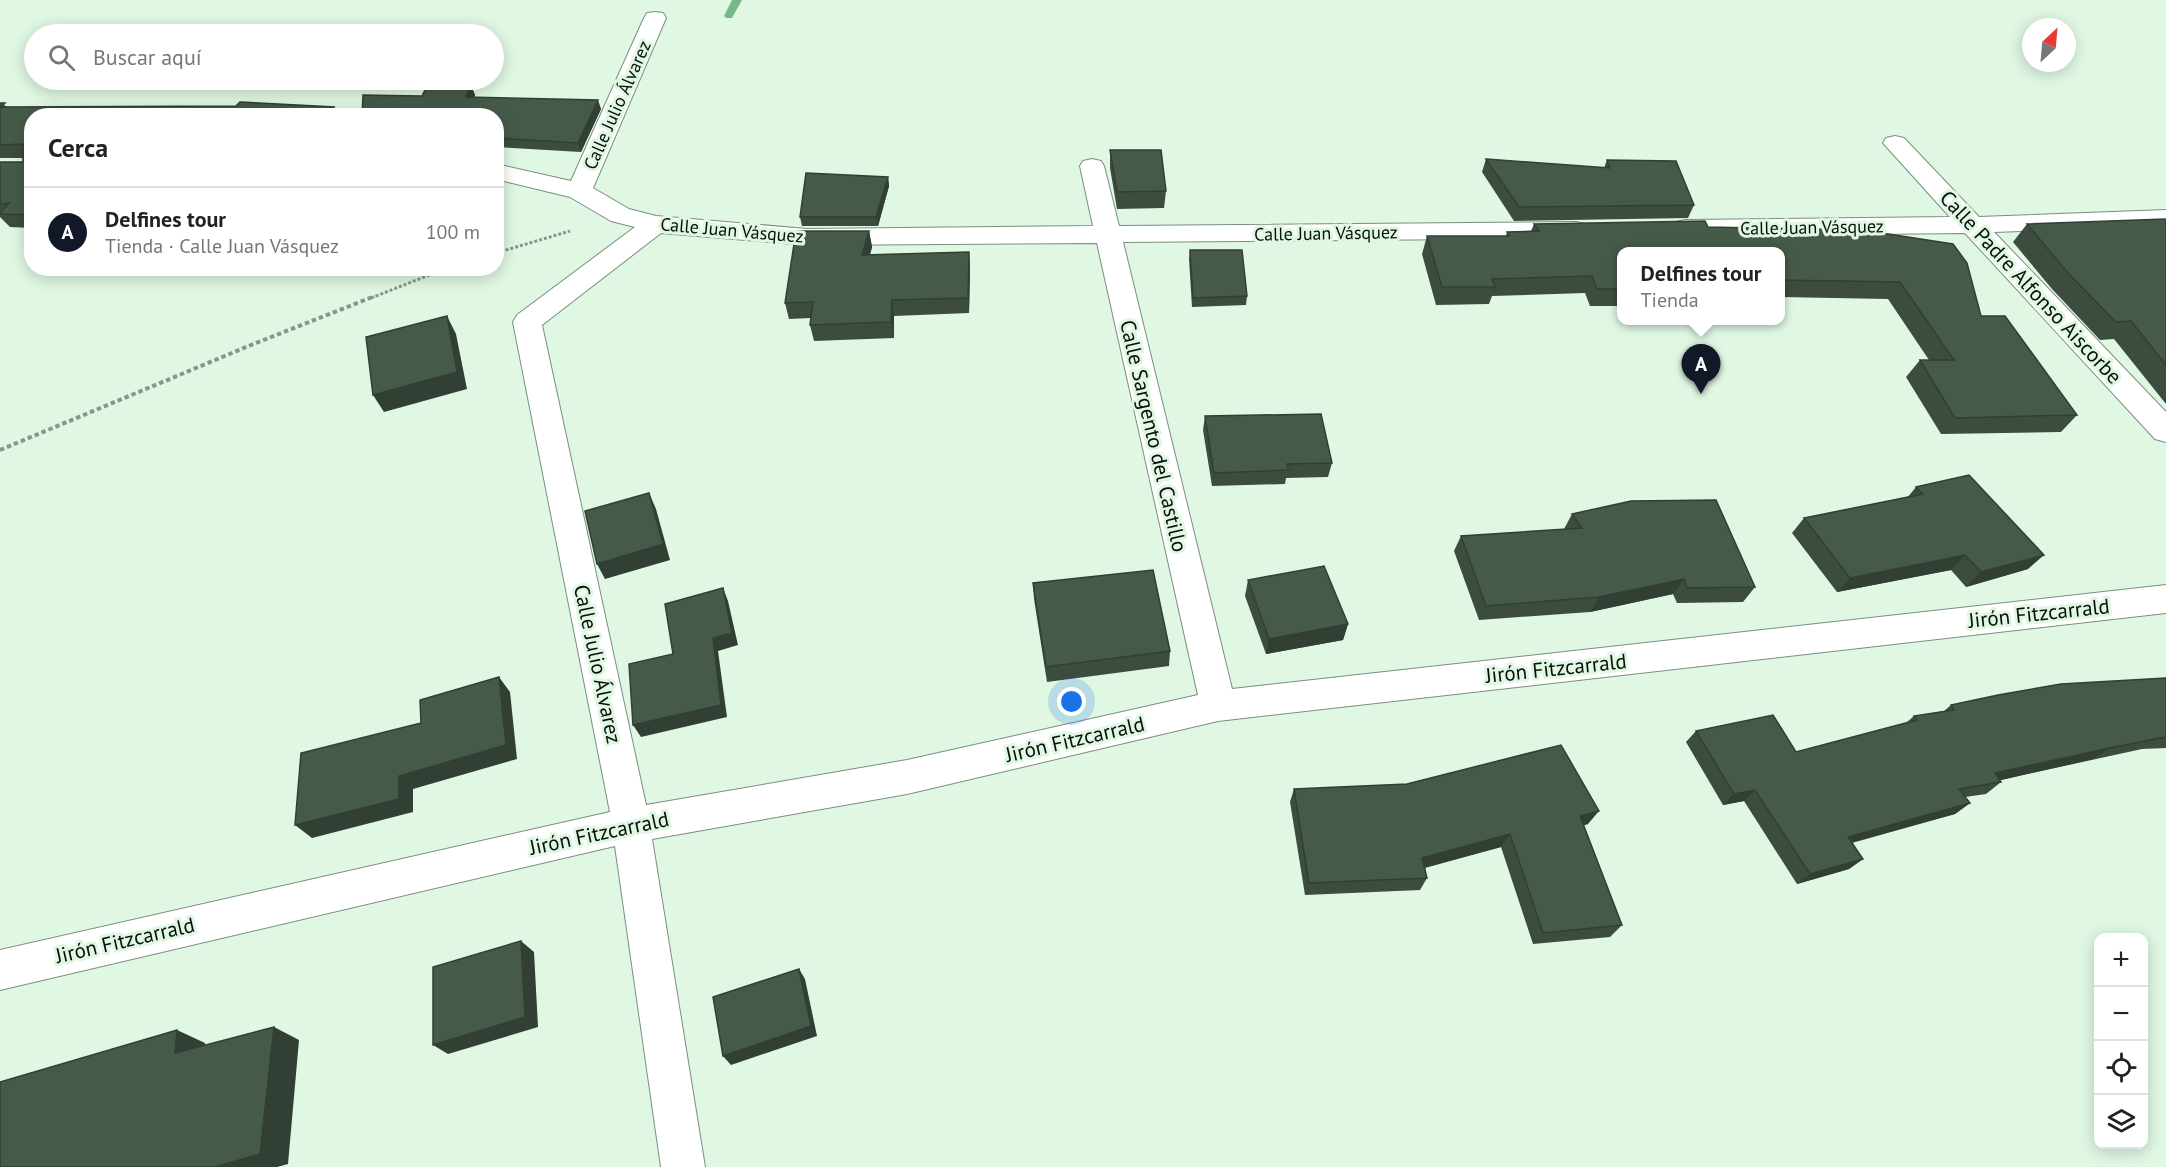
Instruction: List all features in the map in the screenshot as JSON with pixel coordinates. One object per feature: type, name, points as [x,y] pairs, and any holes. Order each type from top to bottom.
[{"type":"street","name":"Calle Julio Álvarez","points":[[579,191],[655,18]]},
{"type":"street","name":"Calle Padre Alfonso Aiscorbe","points":[[1895,143],[2166,431]]},
{"type":"street","name":"Calle Sargento del Castillo","points":[[1092,166],[1106,236],[1218,706]]},
{"type":"street","name":"Calle Juan Vásquez","points":[[504,173],[579,191],[620,215],[656,224],[807,237],[1106,236],[1605,229]]},
{"type":"street","name":"Calle Juan Vásquez","points":[[1664,228],[1972,225],[2166,218]]},
{"type":"street","name":"Calle Julio Álvarez","points":[[656,224],[527,322],[631,825],[683,1167]]},
{"type":"street","name":"Jirón Fitzcarrald","points":[[0,970],[631,825],[907,777],[1218,706],[2166,598]]},
{"type":"path","points":[[504,251],[620,215]]},
{"type":"path","points":[[0,450],[262,340],[426,276]]},
{"type":"building","points":[[425,90],[469,90],[466,97],[598,100],[578,143],[504,138],[504,108],[362,108],[363,95],[422,96]]},
{"type":"building","points":[[240,102],[334,107],[24,108],[24,215],[0,214],[9,203],[0,204],[0,162],[23,162],[23,144],[0,145],[0,103],[5,103],[1,107],[236,106]]},
{"type":"building","points":[[1110,150],[1161,150],[1166,191],[1117,192]]},
{"type":"building","points":[[1486,159],[1610,168],[1607,160],[1676,161],[1694,205],[1519,207]]},
{"type":"building","points":[[806,173],[888,177],[876,217],[800,217]]},
{"type":"building","points":[[2166,219],[2166,365],[2131,321],[2116,322],[2067,272],[2027,224]]},
{"type":"building","points":[[1705,221],[1708,227],[1862,230],[1953,244],[1967,263],[1981,316],[2005,316],[2077,415],[1955,418],[1920,360],[1954,360],[1900,282],[1785,280],[1785,247],[1617,247],[1617,289],[1597,289],[1592,276],[1492,279],[1495,287],[1442,287],[1427,236],[1509,236],[1507,232],[1539,231],[1534,224]]},
{"type":"building","points":[[796,231],[869,231],[862,255],[969,252],[968,298],[892,300],[891,322],[810,325],[813,302],[785,303]]},
{"type":"building","points":[[1190,250],[1242,250],[1247,296],[1193,298]]},
{"type":"building","points":[[447,316],[457,372],[373,395],[366,337]]},
{"type":"building","points":[[1321,414],[1332,463],[1287,464],[1288,470],[1214,473],[1205,416]]},
{"type":"building","points":[[1969,475],[2044,555],[1981,572],[1965,555],[1850,578],[1804,518],[1923,494],[1916,487]]},
{"type":"building","points":[[649,493],[663,544],[597,564],[585,511]]},
{"type":"building","points":[[1716,500],[1755,587],[1687,588],[1684,579],[1599,597],[1486,606],[1461,536],[1582,528],[1572,514],[1631,501]]},
{"type":"building","points":[[1324,566],[1348,624],[1269,639],[1248,580]]},
{"type":"building","points":[[1153,570],[1170,651],[1046,667],[1033,583]]},
{"type":"building","points":[[723,588],[732,633],[713,638],[721,705],[633,725],[629,664],[673,654],[665,604]]},
{"type":"building","points":[[499,677],[506,745],[399,776],[399,799],[295,825],[301,753],[421,723],[420,700]]},
{"type":"building","points":[[2166,678],[2166,737],[1995,773],[2001,782],[1959,789],[1970,803],[1848,837],[1863,859],[1810,874],[1755,790],[1734,794],[1696,731],[1773,715],[1796,752],[1917,720],[1914,716],[1954,710],[1951,705],[1998,695],[2061,684]]},
{"type":"building","points":[[1561,745],[1599,811],[1580,816],[1622,925],[1543,933],[1510,834],[1422,858],[1427,878],[1309,883],[1294,789],[1407,784]]},
{"type":"building","points":[[521,941],[525,1017],[433,1045],[433,967]]},
{"type":"building","points":[[799,969],[811,1026],[723,1056],[713,997]]},
{"type":"building","points":[[274,1027],[260,1154],[215,1167],[0,1167],[0,1082],[177,1030],[175,1053]]},
{"type":"waterway","points":[[729,16],[737,0]]},
{"type":"place","name":"Delfines tour","points":[[1701,394]]}]
